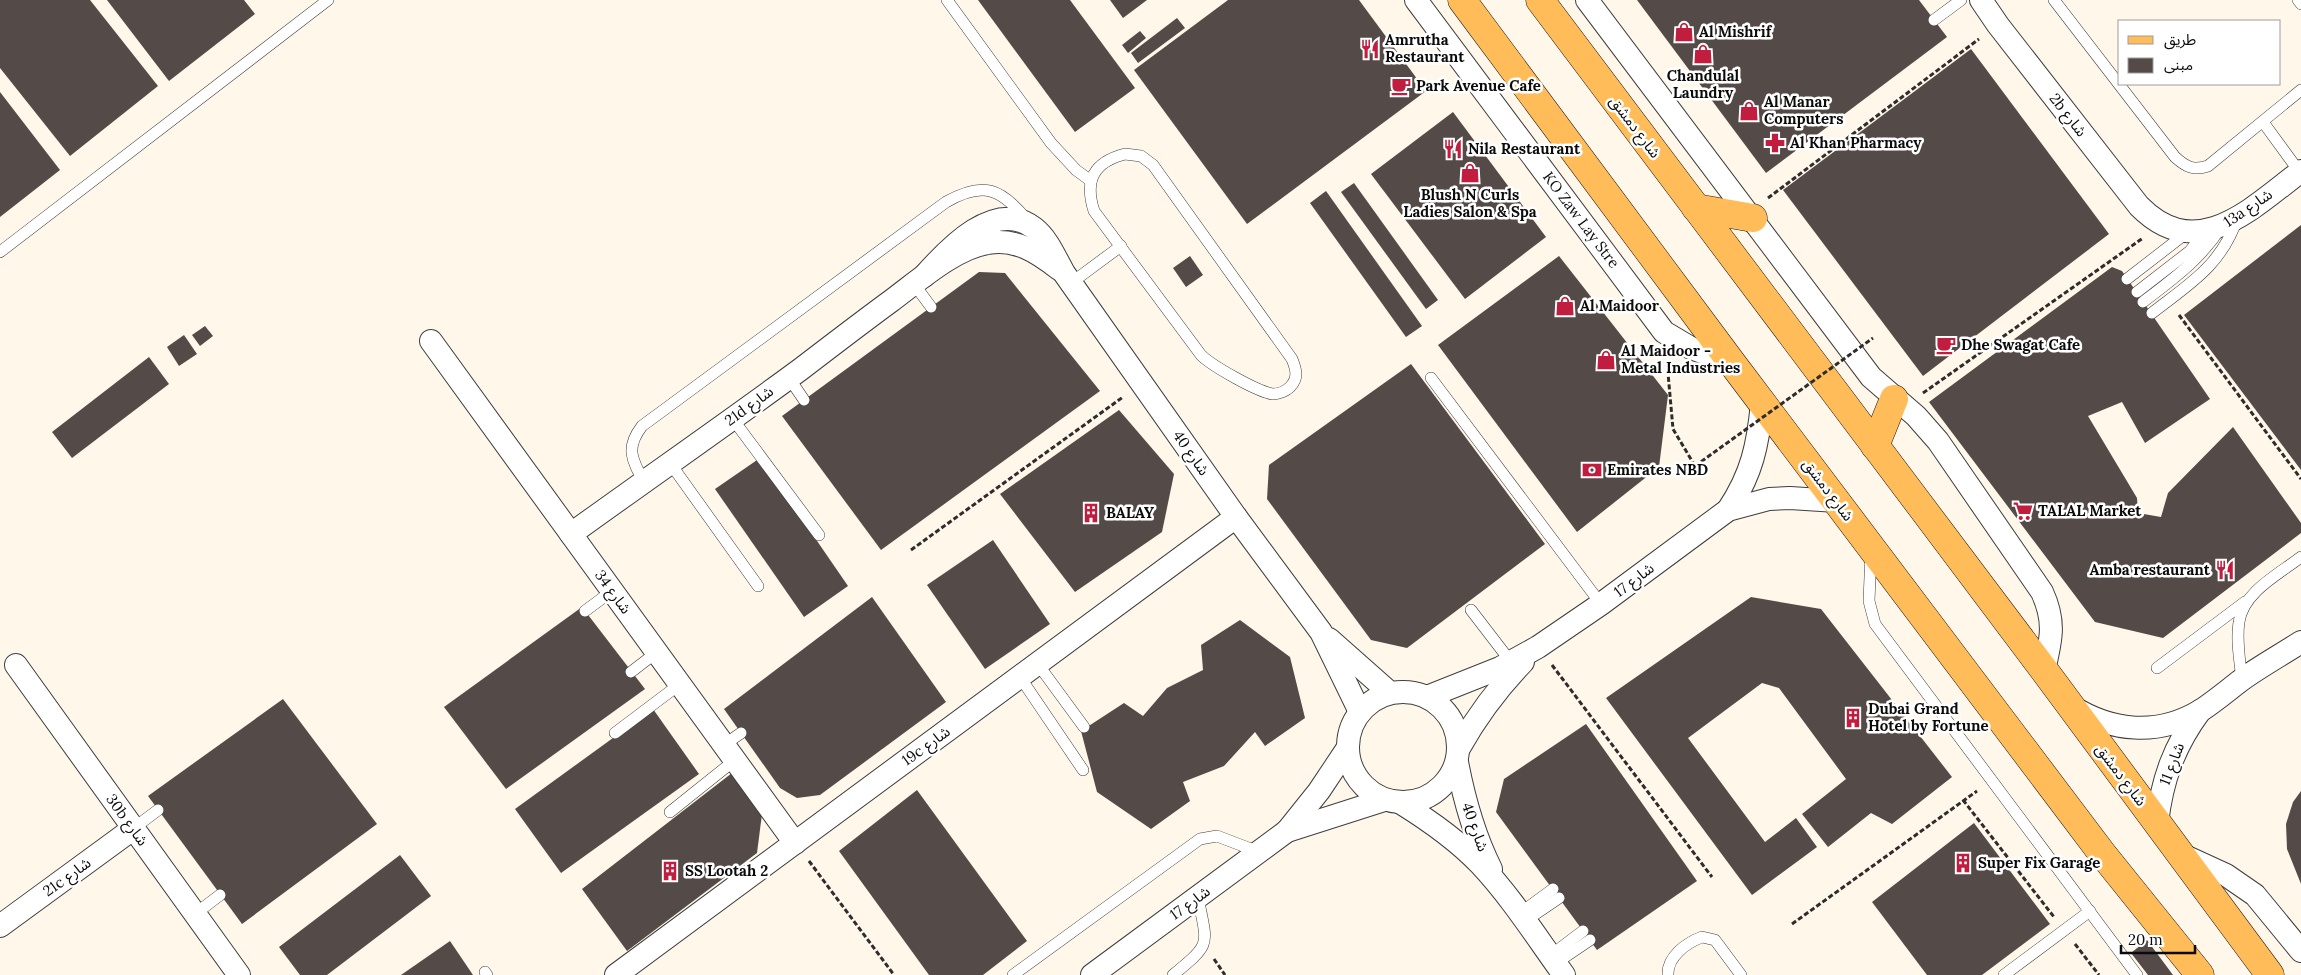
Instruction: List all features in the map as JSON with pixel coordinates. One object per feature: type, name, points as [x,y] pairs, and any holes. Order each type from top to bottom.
[{"type":"main road","name":"شارع دمشق","points":[[1462,0],[1732,363],[2101,852],[2200,975]]},
{"type":"main road","name":"شارع دمشق","points":[[1540,0],[2044,670],[2270,975]]},
{"type":"main road","points":[[1696,208],[1751,215]]},
{"type":"main road","points":[[1875,446],[1899,402]]},
{"type":"street","name":"KO Zaw Lay Stre","points":[[1416,0],[1664,332],[1690,348],[1732,363]]},
{"type":"street","points":[[1587,0],[1751,215],[1871,377],[1938,441],[2042,592],[2052,616],[2052,628],[2044,670]]},
{"type":"street","name":"2b شارع","points":[[1981,0],[1998,25],[2139,206],[2162,224]]},
{"type":"street","name":"13a شارع","points":[[2213,227],[2300,172]]},
{"type":"street","name":"21d شارع","points":[[919,280],[958,241],[981,226],[1001,218],[1033,227]]},
{"type":"street","points":[[2162,224],[2176,230],[2213,227]]},
{"type":"street","points":[[1033,227],[1046,240],[1067,278]]},
{"type":"street","name":"21d شارع","points":[[571,534],[789,378],[919,280],[971,248],[1001,241],[1017,243],[1030,250],[1067,278]]},
{"type":"street","name":"شارع 40","points":[[1067,278],[1236,517],[1321,632],[1360,712]]},
{"type":"street","name":"شارع 34","points":[[431,341],[680,684],[733,746],[795,843]]},
{"type":"street","name":"شارع 17","points":[[1427,697],[1511,662],[1538,647],[1601,604],[1728,510],[1740,492],[1750,471],[1756,450],[1762,403]]},
{"type":"street","name":"شارع 17","points":[[1728,510],[1769,499],[1790,498],[1837,501]]},
{"type":"street","name":"19c شارع","points":[[616,975],[676,923],[795,843],[1236,517]]},
{"type":"street","name":"شارع 40","points":[[1321,632],[1390,693]]},
{"type":"street","name":"شارع 11","points":[[2068,704],[2088,716],[2110,725],[2133,728],[2157,727],[2180,721],[2201,710],[2242,680],[2301,642]]},
{"type":"street","name":"شارع 17","points":[[1458,755],[1476,718],[1496,691],[1538,647]]},
{"type":"street","name":"30b شارع","points":[[16,665],[239,975]]},
{"type":"street","points":[[1409,692],[1427,697],[1444,709],[1455,728],[1458,755],[1449,778],[1436,792],[1420,801],[1393,802],[1370,792],[1358,780],[1350,766],[1347,749],[1350,730],[1360,712],[1373,700],[1390,693],[1409,692]]},
{"type":"street","name":"شارع 11","points":[[2157,823],[2165,775],[2186,730],[2201,710]]},
{"type":"street","name":"شارع 17","points":[[1092,975],[1287,831],[1319,791],[1347,749]]},
{"type":"street","name":"شارع 40","points":[[1458,755],[1463,795],[1486,860],[1502,890]]},
{"type":"street","name":"شارع 40","points":[[1393,802],[1430,821],[1456,841],[1480,864],[1502,890],[1557,964]]},
{"type":"street","name":"شارع 17","points":[[1287,831],[1393,802]]},
{"type":"street","name":"21c شارع","points":[[0,926],[134,828]]},
{"type":"street","points":[[2178,853],[2226,875],[2255,894],[2301,951]]},
{"type":"lane","points":[[0,252],[328,0]]},
{"type":"lane","points":[[947,0],[1051,143],[1076,170],[1091,181]]},
{"type":"lane","points":[[1934,20],[1961,0]]},
{"type":"lane","points":[[2054,0],[2118,84]]},
{"type":"lane","points":[[2298,0],[2301,4]]},
{"type":"lane","points":[[2119,85],[2175,158],[2190,168],[2199,169],[2208,166],[2301,90]]},
{"type":"lane","points":[[2263,122],[2300,172]]},
{"type":"lane","points":[[1126,154],[1141,156],[1153,165],[1292,358],[1297,370],[1294,382],[1285,391],[1273,394],[1218,368],[1208,362],[1196,350],[1094,211],[1090,196],[1091,181],[1098,167],[1110,158],[1126,154]]},
{"type":"lane","points":[[644,482],[631,454],[636,434],[642,426],[946,202],[968,192],[990,191],[1011,200],[1033,227]]},
{"type":"lane","points":[[2127,279],[2213,227]]},
{"type":"lane","points":[[2140,297],[2189,267],[2212,242],[2213,227]]},
{"type":"lane","points":[[2152,313],[2212,265],[2231,236],[2213,227]]},
{"type":"lane","points":[[1067,278],[1121,246]]},
{"type":"lane","points":[[919,280],[931,307]]},
{"type":"lane","points":[[789,378],[804,400]]},
{"type":"lane","points":[[1431,378],[1601,604]]},
{"type":"lane","points":[[732,418],[819,536]]},
{"type":"lane","points":[[670,463],[758,586]]},
{"type":"lane","points":[[1871,546],[1869,602],[1875,624],[2137,975]]},
{"type":"lane","points":[[2157,668],[2301,557]]},
{"type":"lane","points":[[585,611],[612,591]]},
{"type":"lane","points":[[2242,680],[2239,621],[2248,599]]},
{"type":"lane","points":[[1471,610],[1511,662]]},
{"type":"lane","points":[[631,672],[657,652]]},
{"type":"lane","points":[[1029,670],[1084,727]]},
{"type":"lane","points":[[1029,670],[1083,770]]},
{"type":"lane","points":[[615,732],[680,684]]},
{"type":"lane","points":[[670,812],[733,746]]},
{"type":"lane","points":[[134,828],[158,810]]},
{"type":"lane","points":[[1013,975],[1200,839],[1217,836],[1259,852]]},
{"type":"lane","points":[[1522,918],[1556,894]]},
{"type":"lane","points":[[195,914],[220,895]]},
{"type":"lane","points":[[1173,975],[1197,955],[1204,946],[1206,939],[1198,898]]},
{"type":"lane","points":[[2004,975],[2090,910]]},
{"type":"lane","points":[[1557,964],[1587,935]]},
{"type":"lane","points":[[1668,975],[1670,960],[1702,937],[1714,940],[1741,975]]},
{"type":"path","points":[[1751,215],[1998,25]]},
{"type":"path","points":[[1899,402],[2162,224]]},
{"type":"path","points":[[2168,300],[2301,479]]},
{"type":"path","points":[[1664,332],[1673,429],[1695,466],[1873,338]]},
{"type":"path","points":[[911,550],[1142,384]]},
{"type":"path","points":[[1538,647],[1712,877]]},
{"type":"path","points":[[1792,924],[1991,780]]},
{"type":"path","points":[[1963,800],[2099,975]]},
{"type":"path","points":[[795,843],[894,975]]},
{"type":"building","points":[[0,0],[90,0],[158,86],[70,156],[0,68]]},
{"type":"building","points":[[107,0],[244,0],[255,14],[169,81]]},
{"type":"building","points":[[978,0],[1070,0],[1135,88],[1075,132]]},
{"type":"building","points":[[1110,0],[1147,0],[1123,18]]},
{"type":"building","points":[[1228,0],[1359,0],[1426,91],[1247,224],[1134,70]]},
{"type":"building","points":[[1637,0],[1919,0],[1947,37],[1766,173]]},
{"type":"building","points":[[1177,18],[1185,28],[1138,63],[1131,53]]},
{"type":"building","points":[[1140,31],[1146,38],[1128,53],[1122,45]]},
{"type":"building","points":[[1971,49],[2109,234],[1923,376],[1783,190]]},
{"type":"building","points":[[0,92],[60,170],[0,217]]},
{"type":"building","points":[[1453,112],[1546,237],[1465,299],[1371,174]]},
{"type":"building","points":[[1354,183],[1438,300],[1426,309],[1341,192]]},
{"type":"building","points":[[1326,191],[1422,326],[1406,337],[1310,203]]},
{"type":"building","points":[[2301,225],[2301,470],[2184,315]]},
{"type":"building","points":[[1190,256],[1203,275],[1186,287],[1173,268]]},
{"type":"building","points":[[1559,256],[1668,395],[1659,467],[1577,532],[1438,345]]},
{"type":"building","points":[[2112,267],[2122,271],[2210,399],[2145,443],[2122,402],[2088,416],[2137,498],[2138,513],[2161,517],[2168,493],[2233,427],[2301,523],[2301,533],[2163,638],[2095,622],[1929,402]]},
{"type":"building","points":[[979,272],[1005,273],[1100,391],[881,550],[782,416]]},
{"type":"building","points":[[205,326],[213,336],[200,346],[192,335]]},
{"type":"building","points":[[184,335],[197,354],[179,366],[167,347]]},
{"type":"building","points":[[149,357],[169,384],[72,458],[52,432]]},
{"type":"building","points":[[1411,364],[1545,544],[1407,648],[1371,640],[1267,499],[1269,465]]},
{"type":"building","name":"BALAY","points":[[1119,410],[1174,474],[1162,532],[1075,592],[1000,494]]},
{"type":"building","points":[[760,458],[848,586],[804,617],[715,489]]},
{"type":"building","points":[[993,540],[1050,624],[985,669],[927,585]]},
{"type":"building","points":[[872,597],[946,702],[820,795],[797,798],[780,788],[724,709]]},
{"type":"building","name":"Dubai Grand Hotel by Fortune","points":[[1751,597],[1821,609],[1952,777],[1892,824],[1871,813],[1828,847],[1802,814],[1846,779],[1779,688],[1762,683],[1688,738],[1765,842],[1796,818],[1817,847],[1752,895],[1606,698]]},
{"type":"building","points":[[582,607],[645,689],[506,789],[444,707]]},
{"type":"building","points":[[1240,620],[1290,657],[1305,718],[1265,746],[1255,732],[1224,766],[1183,782],[1190,801],[1151,829],[1097,792],[1081,731],[1124,703],[1143,716],[1167,688],[1203,670],[1201,645]]},
{"type":"building","points":[[283,699],[377,824],[242,924],[148,796]]},
{"type":"building","points":[[653,709],[699,774],[561,873],[515,809]]},
{"type":"building","points":[[1586,724],[1697,881],[1597,950],[1496,812],[1504,779]]},
{"type":"building","name":"SS Lootah 2","points":[[732,773],[762,814],[757,853],[627,951],[582,889]]},
{"type":"building","points":[[917,790],[1027,941],[983,975],[929,975],[839,851]]},
{"type":"building","points":[[2301,791],[2301,884],[2287,849],[2286,824],[2293,802]]},
{"type":"building","name":"Super Fix Garage","points":[[1974,823],[2050,924],[1982,975],[1927,975],[1872,902]]},
{"type":"building","points":[[400,855],[431,896],[327,975],[300,975],[279,947]]},
{"type":"building","points":[[2147,940],[2173,975],[2148,975],[2131,953]]},
{"type":"building","points":[[450,941],[473,975],[401,975]]},
{"type":"place","name":"Al Mishrif","points":[[1684,32]]},
{"type":"place","name":"Amrutha Restaurant","points":[[1370,49]]},
{"type":"place","name":"Chandulal Laundry","points":[[1703,54]]},
{"type":"place","name":"Park Avenue Cafe","points":[[1401,86]]},
{"type":"place","name":"Al Manar Computers","points":[[1749,111]]},
{"type":"place","name":"Al Khan Pharmacy","points":[[1775,143]]},
{"type":"place","name":"Nila Restaurant","points":[[1453,149]]},
{"type":"place","name":"Blush N Curls Ladies Salon & Spa","points":[[1470,173]]},
{"type":"place","name":"Al Maidoor","points":[[1565,306]]},
{"type":"place","name":"Dhe Swagat Cafe","points":[[1946,345]]},
{"type":"place","name":"Al Maidoor - Metal Industries","points":[[1606,360]]},
{"type":"place","name":"Emirates NBD","points":[[1592,470]]},
{"type":"place","name":"TALAL Market","points":[[2023,511]]},
{"type":"place","name":"BALAY","points":[[1091,513]]},
{"type":"place","name":"Amba restaurant","points":[[2225,570]]},
{"type":"place","name":"Dubai Grand Hotel by Fortune","points":[[1853,718]]},
{"type":"place","name":"Super Fix Garage","points":[[1963,863]]},
{"type":"place","name":"SS Lootah 2","points":[[670,871]]}]
